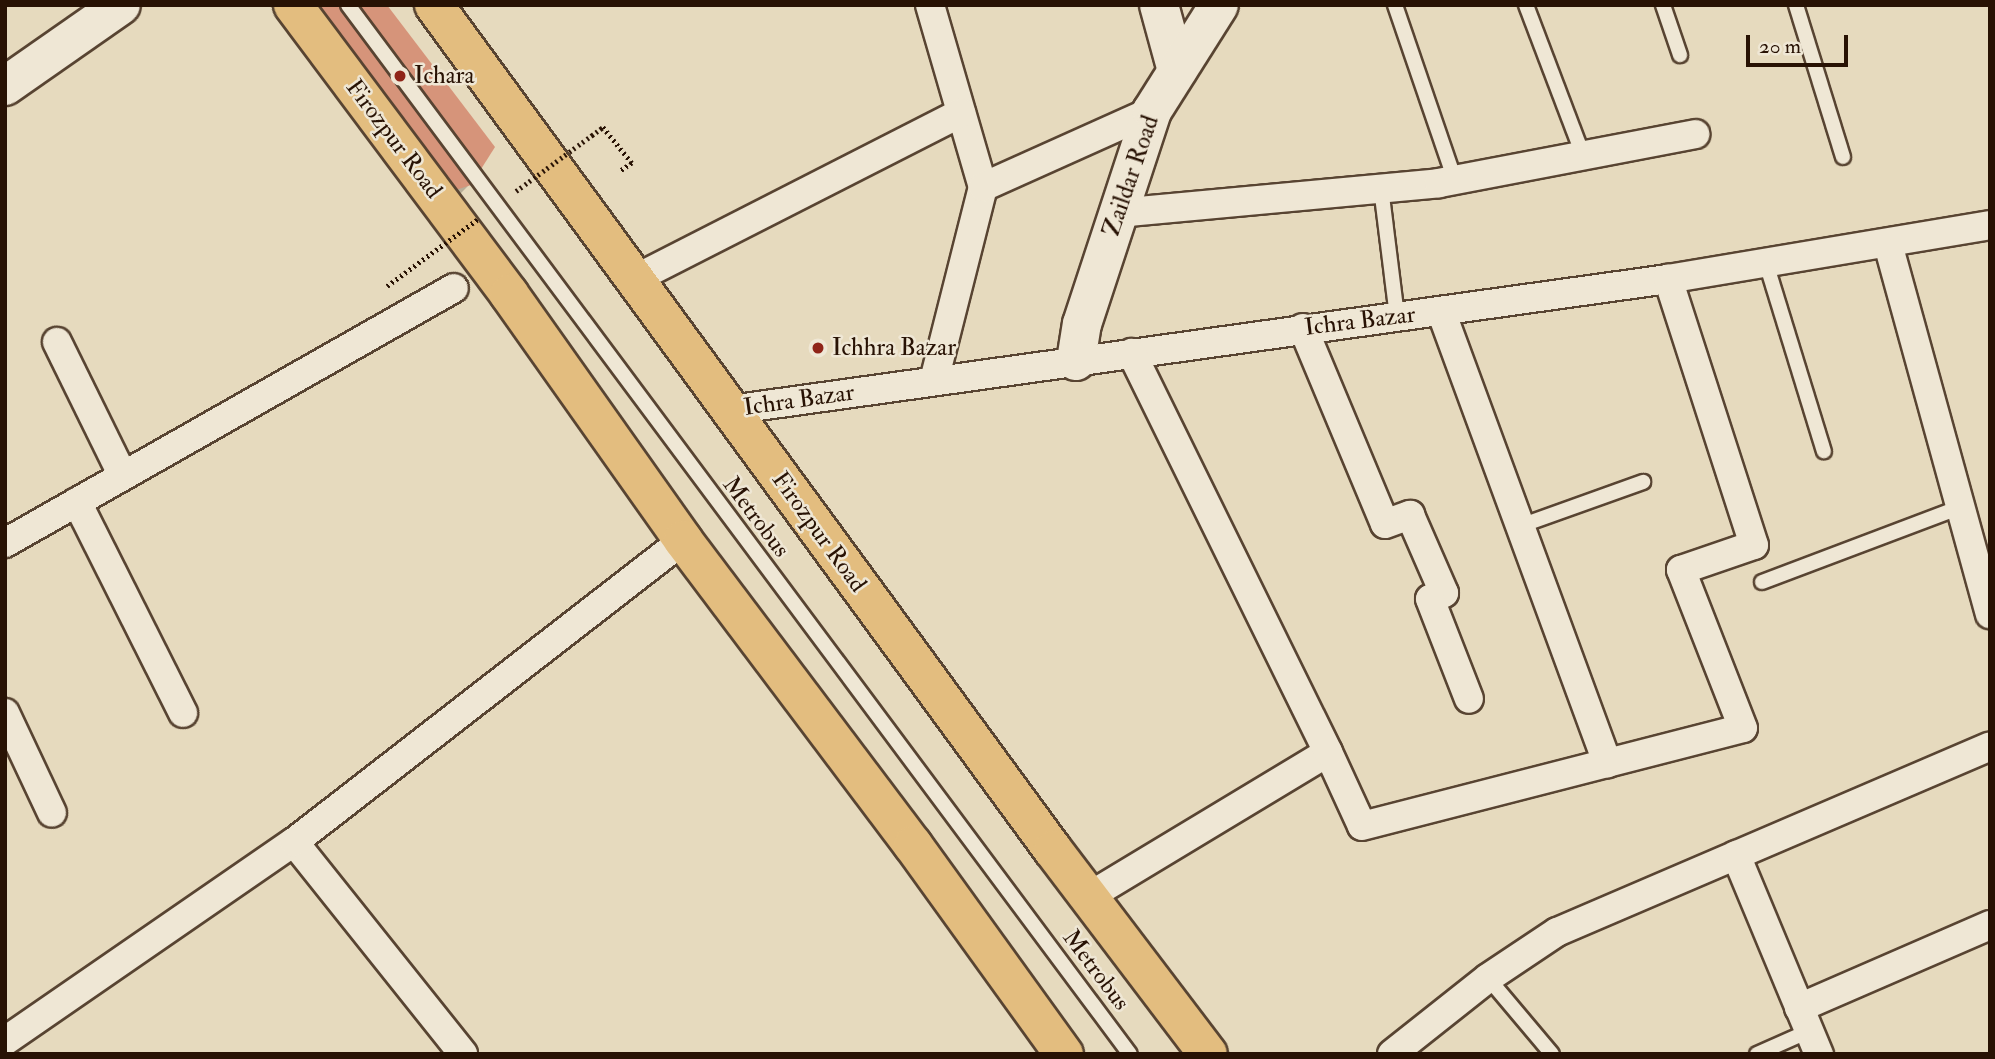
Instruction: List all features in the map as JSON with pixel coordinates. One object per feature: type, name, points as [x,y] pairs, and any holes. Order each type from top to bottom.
[{"type":"main road","name":"Firozpur Road","points":[[293,5],[509,294],[683,540],[913,845],[1064,1054]]},
{"type":"main road","name":"Firozpur Road","points":[[434,5],[633,280],[1088,897],[1208,1054]]},
{"type":"street","points":[[5,86],[121,5]]},
{"type":"street","points":[[930,5],[983,187],[934,380]]},
{"type":"street","points":[[1159,5],[1177,71]]},
{"type":"street","name":"Zaildar Road","points":[[1076,361],[1082,324],[1152,111],[1219,5]]},
{"type":"street","points":[[983,187],[1152,111]]},
{"type":"street","points":[[633,280],[961,113]]},
{"type":"street","points":[[1118,213],[1455,180],[1695,134]]},
{"type":"street","name":"Ichra Bazar","points":[[730,410],[1668,279],[1990,225]]},
{"type":"street","points":[[1888,244],[1990,614]]},
{"type":"street","points":[[1132,354],[1362,826],[1743,728],[1681,570],[1754,545],[1668,279]]},
{"type":"street","points":[[5,543],[454,288]]},
{"type":"street","points":[[1441,311],[1607,763]]},
{"type":"street","points":[[1303,328],[1385,524],[1410,514],[1444,593],[1430,598],[1469,699]]},
{"type":"street","points":[[57,342],[124,476]]},
{"type":"street","points":[[77,502],[183,713]]},
{"type":"street","points":[[5,1041],[294,842],[683,540]]},
{"type":"street","points":[[5,713],[52,813]]},
{"type":"street","points":[[1392,1054],[1488,978],[1557,932],[1990,747]]},
{"type":"street","points":[[1088,897],[1328,752]]},
{"type":"street","points":[[294,842],[463,1054]]},
{"type":"street","points":[[1736,855],[1809,1031],[1990,925]]},
{"type":"lane","name":"Metrobus","points":[[348,5],[1130,1054]]},
{"type":"lane","points":[[1395,5],[1455,180]]},
{"type":"lane","points":[[1525,5],[1583,155]]},
{"type":"lane","points":[[1663,5],[1680,55]]},
{"type":"lane","points":[[1796,5],[1843,157]]},
{"type":"lane","points":[[1381,188],[1397,317]]},
{"type":"lane","points":[[1766,263],[1824,451]]},
{"type":"lane","points":[[1520,526],[1643,482]]},
{"type":"lane","points":[[1762,582],[1960,507]]},
{"type":"lane","points":[[1488,978],[1552,1054]]},
{"type":"lane","points":[[1757,1054],[1809,1031]]},
{"type":"path","points":[[603,127],[632,163],[619,172]]},
{"type":"building","name":"Ichara","points":[[306,5],[387,5],[495,147],[471,185],[447,193]]},
{"type":"place","name":"Ichara","points":[[400,76]]},
{"type":"place","name":"Ichhra Bazar","points":[[818,348]]}]
